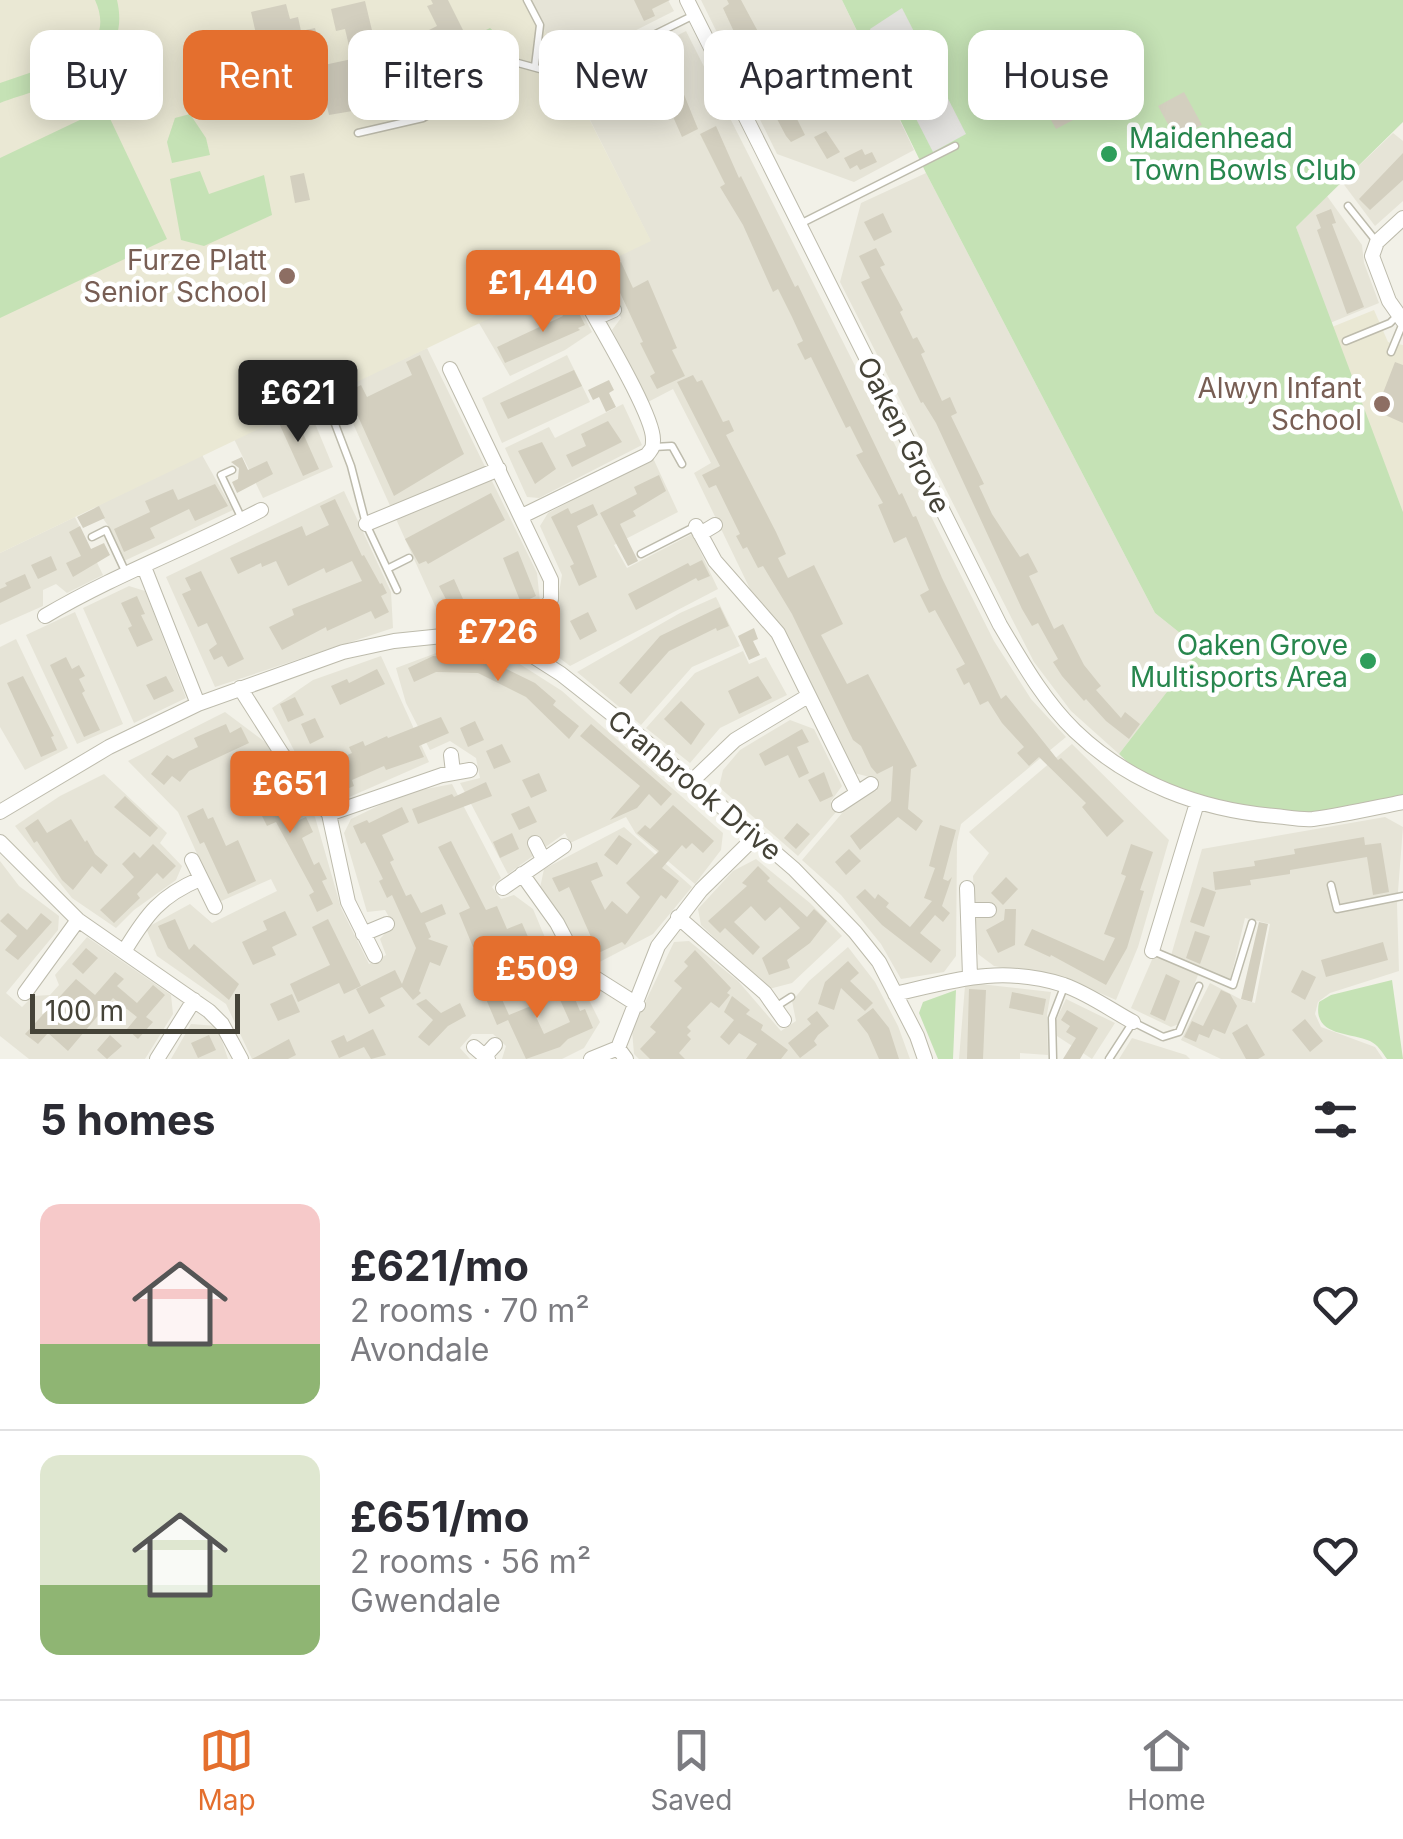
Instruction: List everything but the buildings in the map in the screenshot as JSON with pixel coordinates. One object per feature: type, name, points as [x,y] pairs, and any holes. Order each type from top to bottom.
[{"type":"street","name":"Oaken Grove","points":[[687,0],[1024,666],[1056,710],[1098,750],[1132,774],[1196,803],[1246,814],[1310,819],[1403,802]]},
{"type":"street","points":[[1401,320],[1389,301],[1372,256],[1376,242],[1403,218]]},
{"type":"street","points":[[522,516],[647,455],[652,448],[654,436],[631,384],[586,301]]},
{"type":"street","points":[[596,318],[614,310]]},
{"type":"street","points":[[450,369],[551,580],[550,599],[525,652]]},
{"type":"street","points":[[366,524],[500,469]]},
{"type":"street","points":[[46,616],[94,588],[241,525],[261,510]]},
{"type":"street","points":[[715,525],[698,530],[715,562],[778,633],[856,794]]},
{"type":"street","points":[[144,567],[198,704]]},
{"type":"street","name":"Cranbrook Drive","points":[[0,812],[109,747],[198,704],[343,652],[394,641],[462,634],[525,652],[561,674],[794,869],[855,932],[878,962],[925,1059]]},
{"type":"street","points":[[240,688],[282,754],[328,814],[348,902],[375,956]]},
{"type":"street","points":[[692,781],[736,740],[808,696]]},
{"type":"street","points":[[451,756],[453,772]]},
{"type":"street","points":[[328,814],[453,772],[470,770]]},
{"type":"street","points":[[839,805],[871,784]]},
{"type":"street","points":[[1152,951],[1196,803]]},
{"type":"street","points":[[590,1059],[622,1053],[658,946],[678,918],[755,837]]},
{"type":"street","points":[[0,842],[78,920],[125,950],[222,1024],[241,1059]]},
{"type":"street","points":[[535,843],[543,860]]},
{"type":"street","points":[[503,888],[564,846]]},
{"type":"street","points":[[192,860],[215,907]]},
{"type":"street","points":[[522,874],[558,922],[581,969],[638,1005]]},
{"type":"street","points":[[125,950],[147,914],[174,890],[200,879]]},
{"type":"street","points":[[967,888],[970,976]]},
{"type":"street","points":[[968,910],[989,910]]},
{"type":"street","points":[[678,918],[780,1013]]},
{"type":"street","points":[[25,993],[78,920]]},
{"type":"street","points":[[363,934],[387,924]]},
{"type":"street","points":[[41,972],[52,983]]},
{"type":"street","points":[[895,994],[970,976],[1004,973],[1064,986],[1134,1022]]},
{"type":"street","points":[[156,1059],[194,1000]]},
{"type":"lane","points":[[527,0],[540,25],[535,66]]},
{"type":"lane","points":[[358,133],[423,118],[518,63],[569,77],[695,15]]},
{"type":"lane","points":[[798,224],[955,146]]},
{"type":"lane","points":[[1348,206],[1376,242]]},
{"type":"lane","points":[[1346,341],[1401,320]]},
{"type":"lane","points":[[1391,352],[1401,320]]},
{"type":"lane","points":[[335,424],[366,524],[397,590]]},
{"type":"lane","points":[[652,448],[672,446],[682,464]]},
{"type":"lane","points":[[232,470],[221,475],[241,525]]},
{"type":"lane","points":[[92,538],[106,530],[126,574]]},
{"type":"lane","points":[[641,554],[698,530]]},
{"type":"lane","points":[[387,569],[409,558]]},
{"type":"lane","points":[[1332,885],[1337,909],[1403,896]]},
{"type":"lane","points":[[1152,951],[1233,985],[1252,923]]},
{"type":"lane","points":[[1053,1059],[1052,1018],[1064,986]]},
{"type":"lane","points":[[1109,1059],[1134,1022],[1163,1037],[1179,1032],[1199,986]]},
{"type":"lane","points":[[780,1013],[790,997]]},
{"type":"shaded area","name":"Furze Platt Senior School","points":[[0,0],[529,0],[544,30],[539,30],[539,120],[590,120],[651,241],[0,553]]},
{"type":"shaded area","points":[[529,0],[668,0],[674,11],[636,30],[544,30]]},
{"type":"shaded area","points":[[701,0],[842,0],[856,30],[716,30]]},
{"type":"shaded area","points":[[902,8],[913,30],[871,30]]},
{"type":"shaded area","points":[[684,32],[704,67],[704,120],[731,120],[994,641],[1031,699],[1066,737],[961,824],[957,842],[956,956],[944,972],[901,979],[881,944],[841,895],[802,860],[849,805],[877,790],[870,777],[854,773],[784,630],[751,591],[694,473],[711,463],[673,389],[648,402],[612,330],[621,318],[614,303],[602,304],[584,272],[650,240],[590,120],[684,120]]},
{"type":"shaded area","points":[[948,99],[966,134],[933,152],[917,120],[948,120]]},
{"type":"shaded area","points":[[760,120],[900,120],[914,150],[854,182],[777,154]]},
{"type":"shaded area","points":[[1393,133],[1403,141],[1403,201],[1375,226],[1342,182]]},
{"type":"shaded area","points":[[926,173],[1155,613],[1200,649],[1119,754],[1071,711],[1034,662],[840,282],[861,203]]},
{"type":"shaded area","points":[[1327,196],[1362,245],[1364,263],[1379,303],[1330,323],[1296,227]]},
{"type":"shaded area","points":[[565,280],[592,332],[565,350],[510,376],[479,323]]},
{"type":"shaded area","name":"Alwyn Infant School","points":[[1374,310],[1388,342],[1403,345],[1403,512],[1332,327]]},
{"type":"shaded area","points":[[427,348],[537,573],[540,602],[496,625],[441,619],[338,390]]},
{"type":"shaded area","points":[[567,355],[590,402],[502,443],[482,398]]},
{"type":"shaded area","points":[[307,404],[333,467],[263,498],[234,439]]},
{"type":"shaded area","points":[[623,404],[642,445],[539,498],[527,497],[505,448],[549,427],[555,438]]},
{"type":"shaded area","points":[[202,455],[233,510],[124,561],[111,530],[95,507]]},
{"type":"shaded area","points":[[653,458],[678,512],[614,545],[627,568],[692,534],[718,589],[570,666],[553,653],[562,575],[540,526],[548,513]]},
{"type":"shaded area","points":[[344,491],[391,592],[393,628],[215,687],[166,577]]},
{"type":"shaded area","points":[[75,517],[103,575],[67,593],[56,584],[43,590],[43,606],[0,625],[0,553]]},
{"type":"shaded area","points":[[129,586],[145,591],[186,698],[134,723],[83,608]]},
{"type":"shaded area","points":[[716,597],[740,646],[692,667],[641,725],[577,672],[680,613]]},
{"type":"shaded area","points":[[75,612],[123,724],[77,744],[26,635]]},
{"type":"shaded area","points":[[16,639],[68,748],[25,770],[0,727],[0,647]]},
{"type":"shaded area","points":[[455,646],[512,659],[562,691],[723,833],[721,850],[695,884],[636,834],[626,817],[570,843],[565,833],[508,874],[460,783],[480,778],[476,758],[450,741],[430,750],[406,703],[396,668]]},
{"type":"shaded area","points":[[743,651],[749,664],[766,657],[787,695],[720,728],[690,763],[646,728],[695,673]]},
{"type":"shaded area","points":[[381,656],[429,762],[338,802],[297,756],[272,708],[313,680]]},
{"type":"shaded area","points":[[225,712],[265,742],[315,817],[341,908],[369,964],[386,955],[380,939],[393,924],[385,910],[367,912],[344,833],[351,819],[405,793],[452,784],[501,878],[492,887],[501,899],[514,895],[533,909],[546,940],[584,990],[600,1022],[584,1048],[562,1059],[502,1059],[506,1046],[493,1034],[472,1034],[460,1048],[470,1059],[252,1059],[226,1004],[157,956],[146,928],[190,904],[212,923],[277,891],[271,879],[219,902],[178,812],[128,761]]},
{"type":"shaded area","points":[[790,720],[814,729],[842,786],[831,801],[836,812],[798,856],[719,787],[723,770],[740,750]]},
{"type":"shaded area","points":[[1072,744],[1169,840],[1138,947],[1116,1000],[1072,981],[994,966],[978,954],[973,876],[989,853],[969,832]]},
{"type":"shaded area","points":[[104,774],[167,833],[160,843],[182,866],[176,880],[116,928],[72,898],[15,826],[60,796]]},
{"type":"shaded area","points":[[1385,817],[1403,827],[1397,904],[1399,971],[1330,993],[1318,1002],[1315,1014],[1321,1027],[1375,1047],[1383,1059],[1221,1059],[1181,1040],[1210,983],[1255,1003],[1270,924],[1245,918],[1230,981],[1170,959],[1202,849]]},
{"type":"shaded area","points":[[624,827],[692,887],[653,934],[590,967],[540,888],[544,869]]},
{"type":"shaded area","points":[[756,859],[810,903],[842,936],[792,983],[769,989],[701,925],[698,909],[733,871]]},
{"type":"shaded area","points":[[0,861],[19,886],[59,916],[58,930],[6,993],[22,1007],[33,996],[50,995],[59,985],[55,975],[87,937],[171,995],[173,1014],[145,1059],[29,1059],[0,1036]]},
{"type":"shaded area","points":[[689,941],[738,981],[781,1031],[796,1021],[792,1001],[848,947],[875,982],[910,1059],[639,1059],[634,1054],[632,1030],[674,942]]},
{"type":"shaded area","points":[[1154,955],[1198,975],[1179,1024],[1171,1027],[1131,1008]]},
{"type":"shaded area","points":[[980,984],[1051,992],[1048,1055],[1020,1053],[1020,1059],[959,1059],[965,986]]},
{"type":"shaded area","points":[[1066,999],[1115,1023],[1092,1059],[1057,1036],[1056,1020]]},
{"type":"shaded area","points":[[191,1024],[217,1026],[228,1059],[171,1059]]},
{"type":"shaded area","points":[[1132,1038],[1186,1055],[1190,1059],[1119,1059]]},
{"type":"green space","points":[[95,0],[117,0],[117,30],[99,30]]},
{"type":"green space","points":[[842,0],[1403,0],[1403,122],[1296,227],[1403,512],[1403,799],[1309,816],[1199,798],[1134,768],[1119,754],[1200,649],[1155,613],[900,120],[948,120],[948,30],[857,30]]},
{"type":"green space","points":[[30,73],[30,93],[0,103],[0,83]]},
{"type":"green space","points":[[175,118],[194,120],[206,138],[210,155],[172,163],[167,142]]},
{"type":"green space","points":[[80,120],[111,120],[167,239],[0,318],[0,158]]},
{"type":"green space","points":[[200,171],[209,194],[264,175],[272,215],[204,246],[181,240],[170,179]]},
{"type":"green space","points":[[1392,980],[1403,1059],[1387,1059],[1370,1041],[1334,1031],[1321,1021],[1319,1002],[1331,995]]},
{"type":"green space","points":[[956,990],[953,1059],[938,1059],[919,1013],[923,1002]]},
{"type":"place","name":"Maidenhead Town Bowls Club","points":[[1109,154]]},
{"type":"place","name":"Furze Platt Senior School","points":[[287,276]]},
{"type":"place","name":"Alwyn Infant School","points":[[1382,404]]},
{"type":"place","name":"Oaken Grove Multisports Area","points":[[1368,661]]}]
